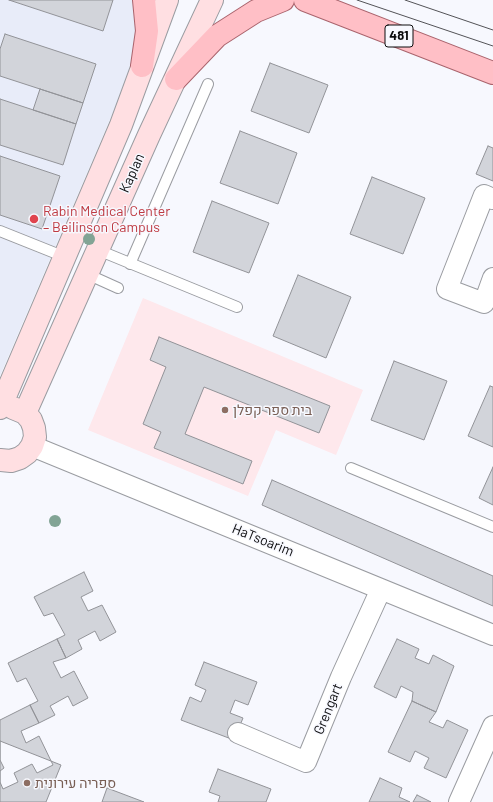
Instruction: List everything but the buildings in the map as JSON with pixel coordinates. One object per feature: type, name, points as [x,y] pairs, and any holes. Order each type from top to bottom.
[{"type":"main road","points":[[142,66],[148,31],[144,0]]},
{"type":"main road","points":[[176,79],[217,36],[256,11],[283,0]]},
{"type":"main road","name":"481","points":[[305,0],[493,73]]},
{"type":"street","name":"Kaplan","points":[[0,408],[120,125],[167,0]]},
{"type":"street","name":"Kaplan","points":[[25,413],[212,0]]},
{"type":"street","points":[[493,199],[484,195],[447,289],[484,303],[493,278]]},
{"type":"street","points":[[0,408],[8,407],[25,413],[31,420],[35,437],[32,446],[27,453],[20,458],[2,466]]},
{"type":"street","name":"HaTsoarim","points":[[32,446],[493,636]]},
{"type":"street","name":"Grengart","points":[[238,733],[306,762],[341,677],[381,589]]},
{"type":"street","points":[[459,802],[493,726]]},
{"type":"lane","points":[[130,264],[208,84]]},
{"type":"lane","points":[[0,231],[65,257]]},
{"type":"lane","points":[[98,250],[237,308]]},
{"type":"lane","points":[[87,274],[118,288]]},
{"type":"lane","points":[[351,468],[493,527]]},
{"type":"shaded area","name":"Rabin Medical Center – Beilinson Campus","points":[[0,0],[135,0],[136,16],[135,61],[0,376]]},
{"type":"shaded area","name":"בית ספר קפלן","points":[[143,298],[363,390],[336,455],[276,430],[248,496],[88,430]]},
{"type":"tram line","points":[[357,0],[493,46]]},
{"type":"tram line","points":[[405,0],[493,30]]},
{"type":"place","name":"Rabin Medical Center – Beilinson Campus","points":[[34,219]]},
{"type":"place","name":"בית ספר קפלן","points":[[225,410]]},
{"type":"place","name":"ספריה עירונית","points":[[27,783]]}]
